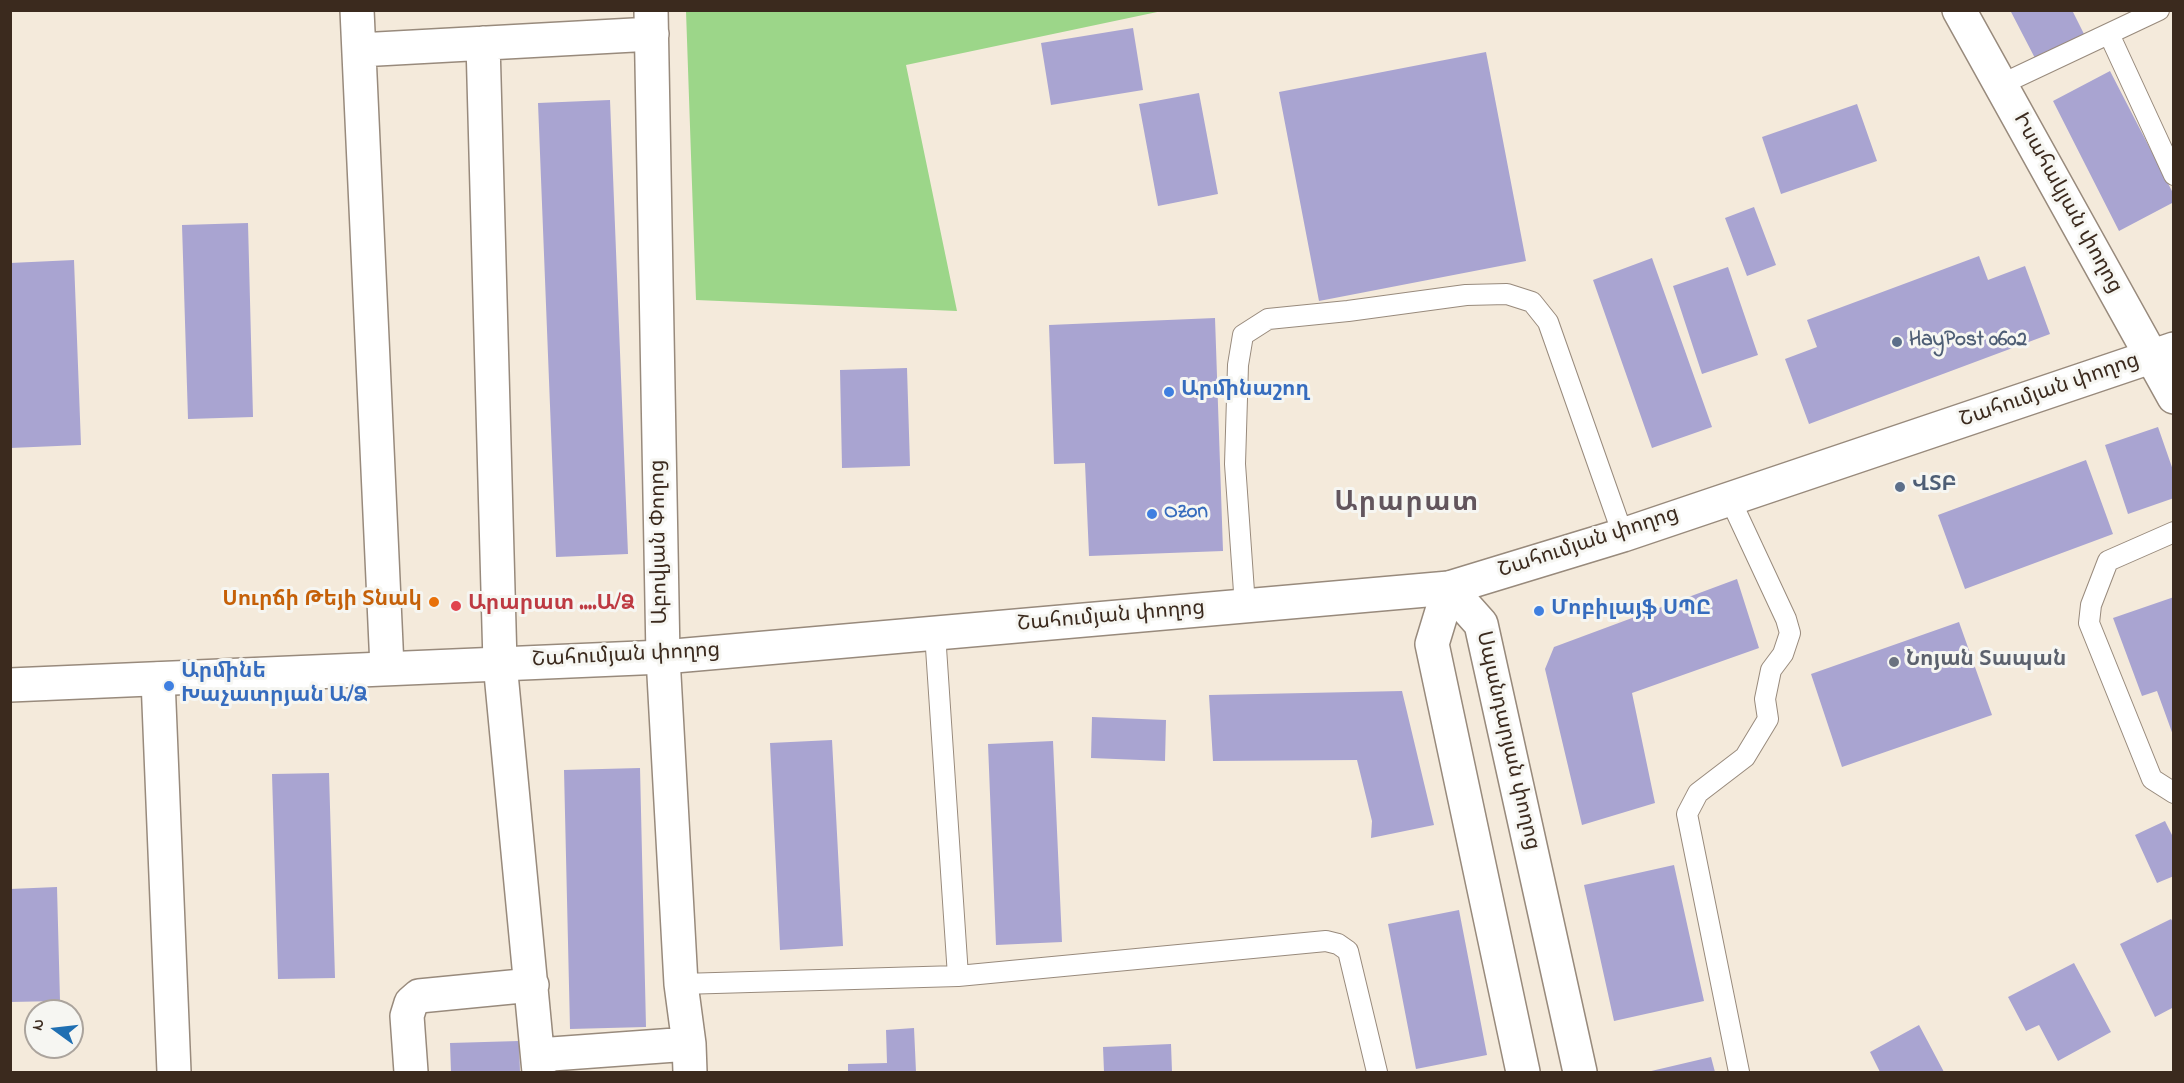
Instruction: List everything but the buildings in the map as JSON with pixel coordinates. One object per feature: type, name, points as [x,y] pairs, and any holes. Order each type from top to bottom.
[{"type":"street","points":[[357,10],[387,667]]},
{"type":"street","name":"Իսահակյան փողոց","points":[[1959,10],[2000,85],[2163,353],[2174,397]]},
{"type":"street","points":[[359,50],[483,43],[651,22]]},
{"type":"street","name":"Աբովյան Փողոց","points":[[651,22],[663,657],[681,984],[689,1058]]},
{"type":"street","points":[[483,43],[500,663],[538,1064],[689,1058]]},
{"type":"street","name":"Շահումյան փողոց","points":[[10,685],[387,667],[663,657],[1449,588],[1623,535],[2163,353]]},
{"type":"street","points":[[1449,588],[1432,644],[1523,1072]]},
{"type":"street","name":"Սպանդարյան փողոց","points":[[1449,588],[1482,624],[1580,1072]]},
{"type":"street","points":[[158,679],[174,1072]]},
{"type":"street","points":[[411,1072],[407,1016],[411,1003],[419,996],[532,985]]},
{"type":"lane","points":[[2000,85],[2159,10]]},
{"type":"lane","points":[[2109,34],[2174,175]]},
{"type":"lane","points":[[1245,606],[1235,464],[1238,365],[1243,335],[1268,319],[1466,295],[1507,294],[1532,302],[1548,322],[1623,535]]},
{"type":"lane","points":[[1730,499],[1786,619],[1790,633],[1783,654],[1771,670],[1765,699],[1768,719],[1745,757],[1698,793],[1687,814],[1738,1072]]},
{"type":"lane","points":[[2174,531],[2108,561],[2091,605],[2089,623],[2152,778],[2174,793]]},
{"type":"lane","points":[[935,633],[958,976]]},
{"type":"lane","points":[[681,984],[958,976],[1326,941],[1348,951],[1377,1072]]},
{"type":"green space","points":[[686,10],[1162,11],[906,65],[957,311],[696,300]]},
{"type":"place","name":"HayPost 0602","points":[[1897,342]]},
{"type":"place","name":"Արմինաշող","points":[[1169,392]]},
{"type":"place","name":"ՎՏԲ","points":[[1900,487]]},
{"type":"place","name":"Ozon","points":[[1152,514]]},
{"type":"place","name":"Սուրճի Թեյի Տնակ","points":[[434,602]]},
{"type":"place","name":"Արարատ ....Ա/Ձ","points":[[456,606]]},
{"type":"place","name":"Մոբիլայֆ ՍՊԸ","points":[[1539,611]]},
{"type":"place","name":"Նոյան Տապան","points":[[1894,662]]},
{"type":"place","name":"Արմինե Խաչատրյան Ա/Ձ","points":[[169,686]]},
{"type":"district","name":"Արարատ","points":[[1407,506]]}]
